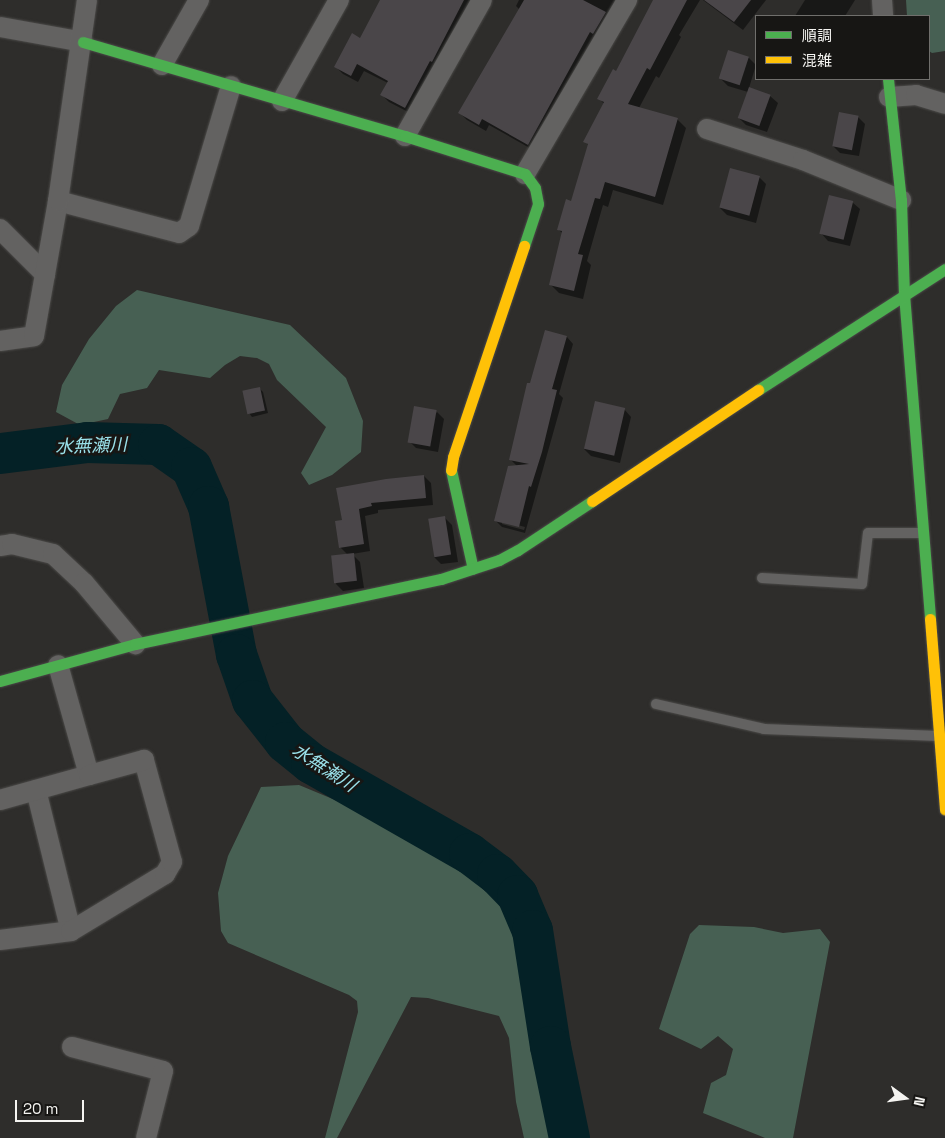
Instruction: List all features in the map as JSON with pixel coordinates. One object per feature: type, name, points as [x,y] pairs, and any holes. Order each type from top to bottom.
[{"type":"street","points":[[0,341],[34,336],[58,201],[83,42],[87,0]]},
{"type":"street","points":[[162,65],[199,0]]},
{"type":"street","points":[[282,101],[339,0]]},
{"type":"street","points":[[405,136],[482,0]]},
{"type":"street","points":[[525,174],[627,0]]},
{"type":"street","points":[[882,0],[884,15]]},
{"type":"street","points":[[0,27],[83,42],[405,136],[525,174],[534,188],[538,204],[451,472],[473,569]]},
{"type":"street","points":[[58,201],[179,233],[189,226],[231,86]]},
{"type":"street","points":[[945,104],[889,88],[900,200],[904,294],[931,643],[942,724],[939,736],[945,810]]},
{"type":"street","points":[[707,129],[802,160],[900,200]]},
{"type":"street","points":[[0,229],[45,274]]},
{"type":"street","points":[[0,681],[135,644],[441,579],[473,569],[518,550],[904,294],[945,269]]},
{"type":"street","points":[[0,546],[12,544],[53,554],[84,583],[135,644]]},
{"type":"street","points":[[58,665],[89,775]]},
{"type":"street","points":[[0,800],[144,760],[172,862],[165,874],[71,931],[0,940]]},
{"type":"street","points":[[36,790],[71,931]]},
{"type":"street","points":[[72,1047],[163,1071],[146,1138]]},
{"type":"lane","points":[[762,578],[862,584],[868,533],[922,533]]},
{"type":"lane","points":[[931,643],[945,644]]},
{"type":"lane","points":[[656,704],[764,729],[939,736]]},
{"type":"green space","points":[[906,0],[945,0],[945,51],[930,52],[930,15],[907,15]]},
{"type":"green space","points":[[137,290],[290,325],[346,378],[363,421],[361,452],[332,475],[309,485],[301,473],[326,427],[277,380],[269,364],[257,358],[240,356],[225,365],[210,378],[159,370],[147,388],[120,394],[108,419],[80,425],[56,412],[62,385],[89,339],[116,306]]},
{"type":"green space","points":[[299,785],[376,817],[439,851],[501,889],[522,931],[560,1138],[524,1138],[516,1102],[509,1038],[499,1016],[428,998],[411,997],[337,1138],[325,1138],[358,1012],[357,1001],[349,995],[228,943],[221,931],[218,893],[228,856],[261,787]]},
{"type":"green space","points":[[699,925],[754,927],[783,933],[820,929],[830,942],[793,1138],[765,1138],[703,1113],[711,1083],[726,1075],[733,1049],[718,1036],[701,1049],[659,1029],[690,934]]},
{"type":"building","points":[[380,0],[464,0],[432,62],[430,61],[405,108],[380,95],[388,81],[357,64],[351,76],[334,67],[352,33],[360,38]]},
{"type":"building","points":[[524,0],[583,0],[606,12],[593,34],[590,32],[528,145],[482,119],[479,125],[458,113]]},
{"type":"building","points":[[653,0],[687,0],[650,70],[647,68],[628,104],[678,118],[655,197],[605,182],[600,199],[595,198],[578,254],[583,255],[574,291],[549,285],[562,231],[557,230],[566,199],[571,201],[588,144],[583,142],[604,102],[597,99],[613,69],[616,71]]},
{"type":"building","points":[[704,0],[751,0],[734,22]]},
{"type":"building","points":[[728,50],[749,57],[740,85],[719,79]]},
{"type":"building","points":[[749,87],[771,95],[759,126],[738,118]]},
{"type":"building","points":[[839,112],[859,116],[852,150],[832,146]]},
{"type":"building","points":[[730,168],[760,176],[749,216],[719,208]]},
{"type":"building","points":[[829,195],[853,201],[844,240],[819,234]]},
{"type":"building","points":[[545,330],[567,336],[552,389],[557,390],[542,452],[531,487],[529,486],[519,527],[494,521],[508,466],[529,464],[509,460],[527,383],[530,383]]},
{"type":"building","points":[[260,387],[265,410],[247,414],[242,391]]},
{"type":"building","points":[[595,401],[625,408],[614,456],[584,449]]},
{"type":"building","points":[[414,406],[437,410],[430,446],[408,442]]},
{"type":"building","points":[[424,475],[426,498],[371,503],[372,506],[359,509],[364,544],[339,548],[335,521],[342,520],[336,488],[386,479]]},
{"type":"building","points":[[445,516],[451,555],[434,557],[428,519]]},
{"type":"building","points":[[354,553],[357,581],[334,583],[331,555]]},
{"type":"waterway","name":"水無瀬川","points":[[0,453],[87,442],[158,444],[191,467],[208,506],[236,654],[252,700],[285,742],[311,763],[469,853],[497,874],[517,895],[532,930],[550,1046],[569,1138]]},
{"type":"traffic: fast","points":[[83,42],[405,136],[525,174],[535,188],[538,204],[524,246]]},
{"type":"traffic: fast","points":[[888,80],[901,200],[904,294],[930,619]]},
{"type":"traffic: fast","points":[[758,390],[945,269]]},
{"type":"traffic: fast","points":[[451,470],[473,569]]},
{"type":"traffic: fast","points":[[0,681],[135,644],[441,579],[499,560],[518,550],[592,501]]},
{"type":"traffic: slow","points":[[451,470],[453,457],[524,246]]},
{"type":"traffic: slow","points":[[592,501],[758,390]]},
{"type":"traffic: slow","points":[[930,619],[945,809]]}]
